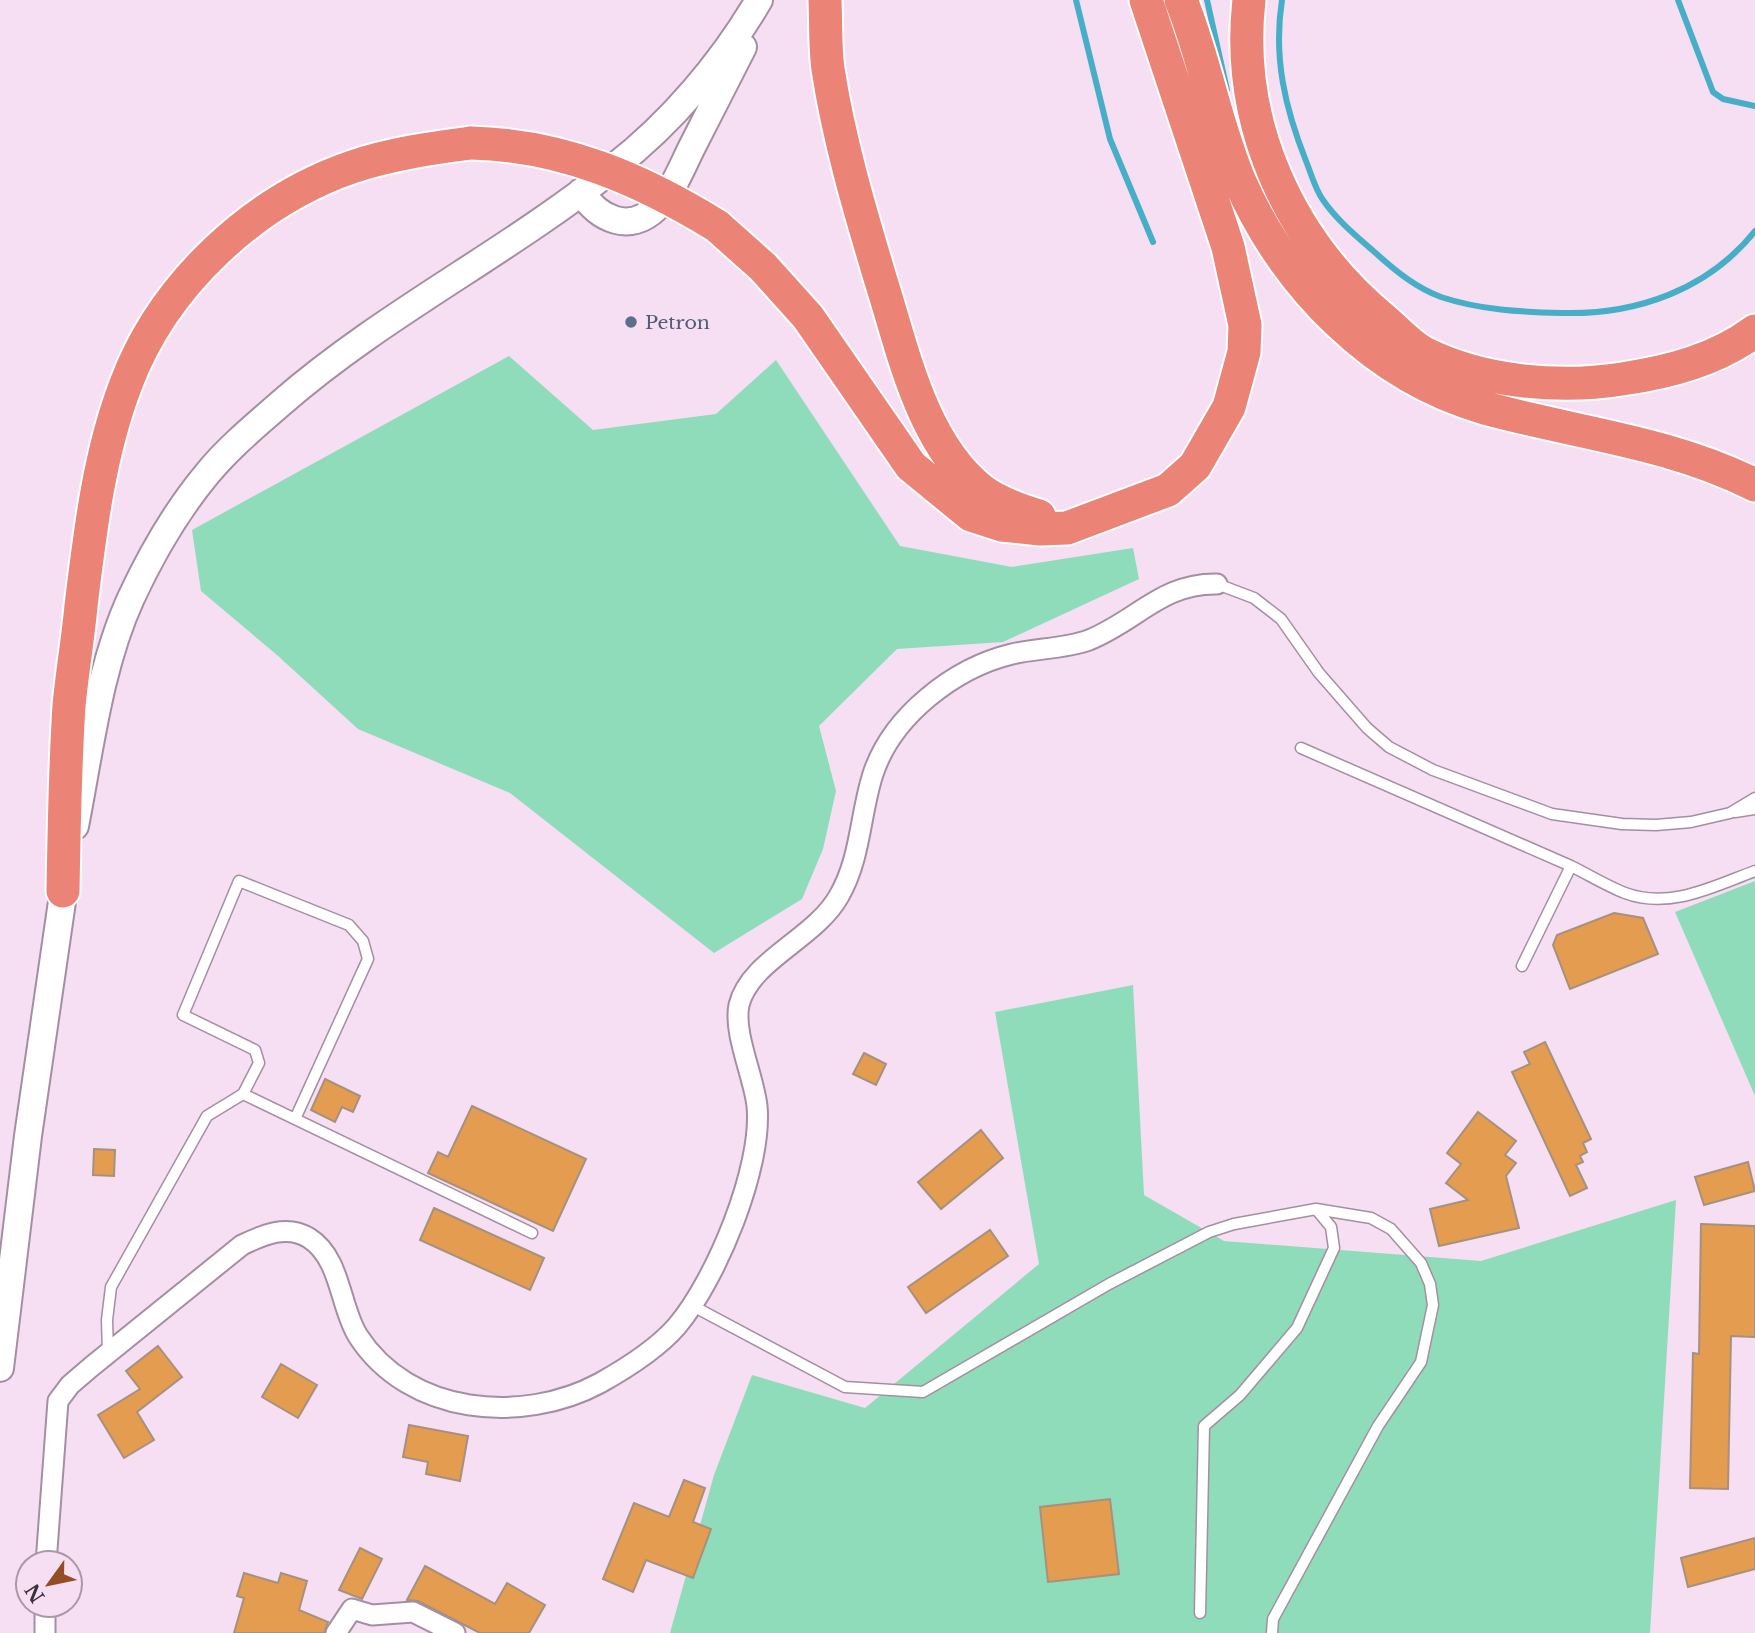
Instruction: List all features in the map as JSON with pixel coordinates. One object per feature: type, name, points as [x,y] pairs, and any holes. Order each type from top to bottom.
[{"type":"highway","points":[[825,0],[828,67],[842,145],[912,378],[934,428],[946,449],[981,489],[1011,507],[1067,528]]},
{"type":"highway","points":[[63,891],[70,703],[89,540],[110,432],[126,382],[145,345],[182,286],[231,239],[272,207],[353,167],[436,147],[471,143],[513,144],[593,163],[677,202],[717,226],[763,267],[808,317],[911,466],[940,492],[971,515],[1002,525],[1040,529],[1067,528],[1168,490],[1195,466],[1229,407],[1244,352],[1243,313],[1228,247],[1146,0]]},
{"type":"highway","points":[[1181,0],[1240,181],[1270,239],[1310,291],[1384,361],[1429,389],[1473,404],[1670,451],[1727,471],[1755,485]]},
{"type":"highway","points":[[1249,0],[1247,65],[1255,121],[1269,164],[1322,259],[1363,302],[1422,352],[1486,375],[1548,382],[1603,382],[1664,372],[1705,359],[1755,331]]},
{"type":"main road","points":[[580,192],[592,208],[606,218],[637,218],[655,209],[673,185],[755,25],[761,0]]},
{"type":"main road","points":[[0,1368],[28,1136],[63,891],[106,671],[131,599],[166,534],[207,473],[308,380],[366,334],[508,243],[614,168],[662,124],[736,40],[761,0]]},
{"type":"street","points":[[47,1549],[58,1401],[70,1385],[242,1245],[276,1231],[306,1236],[317,1245],[334,1275],[358,1336],[385,1369],[403,1383],[446,1401],[512,1408],[556,1400],[599,1384],[676,1328],[719,1257],[747,1183],[756,1137],[757,1107],[738,1009],[746,986],[768,963],[817,926],[840,895],[861,837],[874,771],[889,742],[933,692],[962,672],[1010,654],[1082,643],[1131,619],[1176,589],[1195,584],[1217,584]]},
{"type":"street","points":[[336,1633],[352,1609],[372,1615],[413,1612],[454,1633]]},
{"type":"lane","points":[[1217,584],[1254,598],[1280,618],[1319,673],[1367,728],[1389,747],[1433,770],[1552,814],[1656,825],[1755,809]]},
{"type":"lane","points":[[1301,748],[1571,866],[1626,894],[1658,899],[1685,897],[1755,871]]},
{"type":"lane","points":[[1730,813],[1755,798]]},
{"type":"lane","points":[[1522,966],[1571,866]]},
{"type":"lane","points":[[108,1353],[107,1320],[111,1287],[207,1116],[243,1094],[259,1063],[255,1050],[183,1015],[239,881],[349,925],[363,941],[368,959],[295,1119]]},
{"type":"lane","points":[[243,1094],[533,1233]]},
{"type":"lane","points":[[690,1305],[845,1387],[923,1392],[1109,1284],[1209,1232],[1234,1223],[1316,1209],[1371,1218],[1391,1228],[1421,1263],[1430,1283],[1433,1305],[1421,1362],[1378,1426],[1273,1619],[1272,1633]]},
{"type":"lane","points":[[1200,1613],[1204,1426],[1240,1395],[1297,1328],[1334,1248],[1331,1227],[1316,1209]]},
{"type":"green space","points":[[509,356],[593,430],[716,414],[776,360],[900,546],[1012,567],[1133,548],[1139,579],[1003,642],[897,649],[819,726],[836,791],[823,849],[802,899],[714,953],[510,793],[358,729],[277,655],[201,591],[192,530]]},
{"type":"green space","points":[[1755,881],[1755,1096],[1675,912]]},
{"type":"green space","points":[[1133,985],[1144,1195],[1224,1241],[1481,1261],[1676,1200],[1650,1633],[670,1633],[714,1475],[752,1375],[865,1408],[1039,1264],[995,1012]]},
{"type":"building","points":[[1614,913],[1643,918],[1658,954],[1570,989],[1553,945],[1557,935]]},
{"type":"building","points":[[1545,1042],[1591,1139],[1583,1143],[1587,1152],[1580,1156],[1583,1162],[1576,1165],[1587,1188],[1570,1196],[1512,1072],[1530,1064],[1524,1052]]},
{"type":"building","points":[[864,1053],[886,1064],[876,1085],[853,1074]]},
{"type":"building","points":[[325,1079],[360,1096],[353,1112],[342,1107],[335,1122],[311,1110]]},
{"type":"building","points":[[472,1106],[586,1159],[553,1231],[428,1173],[438,1152],[448,1157]]},
{"type":"building","points":[[1478,1112],[1516,1141],[1505,1155],[1516,1163],[1506,1176],[1519,1228],[1439,1246],[1430,1209],[1468,1200],[1446,1183],[1461,1164],[1447,1153]]},
{"type":"building","points":[[981,1130],[1003,1158],[941,1209],[918,1182]]},
{"type":"building","points":[[94,1149],[115,1150],[114,1176],[93,1175]]},
{"type":"building","points":[[1748,1162],[1755,1191],[1704,1205],[1695,1177]]},
{"type":"building","points":[[434,1208],[544,1258],[530,1290],[420,1240]]},
{"type":"building","points":[[1701,1224],[1755,1226],[1755,1337],[1731,1336],[1728,1489],[1690,1488],[1693,1353],[1699,1354]]},
{"type":"building","points":[[990,1230],[1008,1256],[926,1313],[908,1287]]},
{"type":"building","points":[[158,1346],[182,1377],[137,1412],[154,1440],[124,1458],[98,1415],[140,1389],[126,1371]]},
{"type":"building","points":[[281,1364],[317,1385],[298,1418],[262,1397]]},
{"type":"building","points":[[409,1425],[468,1436],[460,1481],[426,1474],[428,1462],[403,1457]]},
{"type":"building","points":[[684,1480],[705,1488],[693,1522],[711,1529],[693,1578],[646,1560],[633,1592],[603,1579],[634,1503],[669,1517]]},
{"type":"building","points":[[1110,1499],[1119,1574],[1048,1582],[1040,1507]]},
{"type":"building","points":[[1755,1538],[1755,1569],[1688,1587],[1681,1558]]},
{"type":"building","points":[[360,1548],[382,1559],[362,1599],[339,1590]]},
{"type":"building","points":[[425,1566],[495,1604],[507,1583],[545,1605],[529,1633],[480,1633],[418,1601],[407,1600]]},
{"type":"building","points":[[244,1573],[278,1583],[281,1573],[307,1581],[299,1610],[328,1622],[324,1633],[234,1633],[244,1598],[237,1596]]},
{"type":"waterway","points":[[1076,0],[1110,139],[1153,242]]},
{"type":"waterway","points":[[1207,0],[1227,90]]},
{"type":"waterway","points":[[1282,0],[1279,42],[1283,82],[1292,122],[1318,191],[1335,216],[1357,237],[1401,274],[1432,293],[1471,305],[1516,311],[1562,313],[1617,309],[1669,295],[1693,283],[1736,252],[1755,231]]},
{"type":"waterway","points":[[1678,0],[1713,92],[1723,99],[1755,106]]},
{"type":"place","name":"Petron","points":[[631,322]]}]
